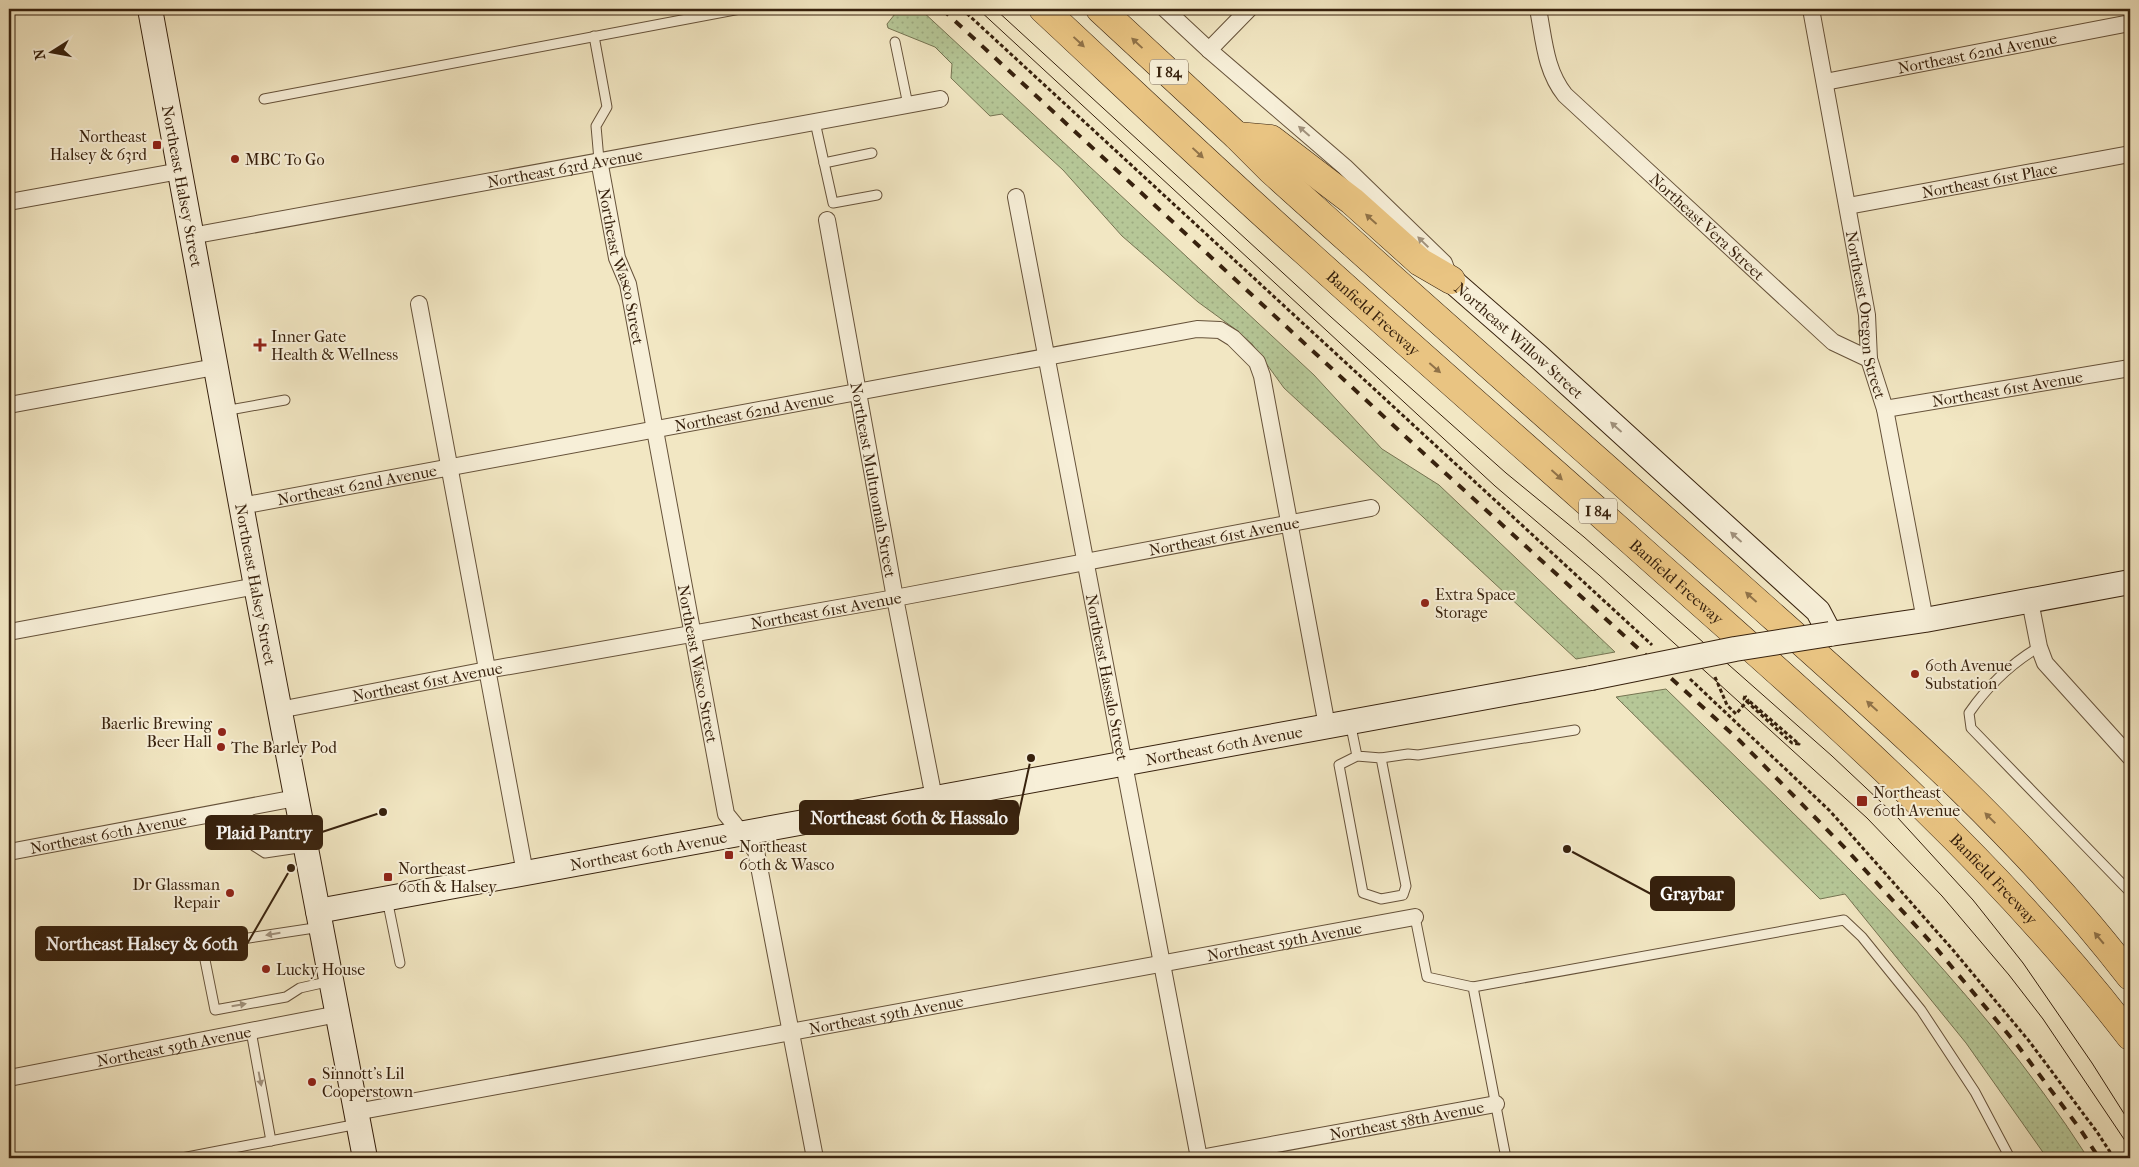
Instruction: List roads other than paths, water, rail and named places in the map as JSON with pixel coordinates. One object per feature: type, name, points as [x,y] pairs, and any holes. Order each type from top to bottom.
[{"type":"highway","name":"Banfield Freeway","points":[[1043,9],[1306,253],[1818,706],[1914,796],[1968,849],[2045,931],[2095,990],[2130,1036]]},
{"type":"highway","name":"I 84","points":[[1100,9],[1237,136],[1270,170],[1815,654],[1940,768],[2034,863],[2130,976]]},
{"type":"highway","points":[[1237,136],[1271,139],[1352,201],[1420,262],[1451,280]]},
{"type":"main road","name":"Northeast Halsey Street","points":[[150,9],[223,411],[365,1158]]},
{"type":"main road","name":"Northeast Willow Street","points":[[1451,280],[1546,363],[1818,611],[1830,634]]},
{"type":"main road","name":"Northeast 60th Avenue","points":[[320,919],[387,899],[525,873],[1591,678],[1736,649],[1925,620],[2130,582]]},
{"type":"street","name":"Northeast Willow Street","points":[[1165,9],[1209,50],[1345,166],[1444,262],[1451,280]]},
{"type":"street","points":[[1209,50],[1249,9]]},
{"type":"street","name":"Northeast Vera Street","points":[[1538,9],[1548,67],[1554,82],[1565,95],[1832,342],[1869,359]]},
{"type":"street","name":"Northeast Oregon Street","points":[[1811,9],[1868,315],[1869,359],[1885,409],[1925,620]]},
{"type":"street","name":"Northeast 62nd Avenue","points":[[1825,82],[2130,24]]},
{"type":"street","name":"Northeast 63rd Avenue","points":[[191,236],[940,99]]},
{"type":"street","name":"Northeast 61st Place","points":[[1848,206],[2130,154]]},
{"type":"street","name":"Northeast Wasco Street","points":[[600,160],[617,258],[628,284],[726,814],[756,852],[815,1158]]},
{"type":"street","points":[[9,202],[180,171]]},
{"type":"street","name":"Northeast Hassalo Street","points":[[1016,197],[1200,1158]]},
{"type":"street","name":"Northeast Multnomah Street","points":[[827,220],[895,598],[934,798]]},
{"type":"street","points":[[419,304],[525,873]]},
{"type":"street","name":"Northeast 62nd Avenue","points":[[241,506],[1197,329],[1220,330],[1233,338],[1257,362],[1289,523]]},
{"type":"street","points":[[9,406],[216,367]]},
{"type":"street","name":"Northeast 61st Avenue","points":[[1885,409],[2130,368]]},
{"type":"street","name":"Northeast 61st Avenue","points":[[279,710],[488,670],[895,598],[1371,508]]},
{"type":"street","points":[[1289,523],[1327,726]]},
{"type":"street","points":[[9,632],[256,586]]},
{"type":"street","points":[[2030,601],[2039,647],[2046,663],[2130,757]]},
{"type":"street","name":"Northeast 60th Avenue","points":[[9,852],[296,798]]},
{"type":"street","name":"Northeast 59th Avenue","points":[[358,1118],[791,1031],[1415,917]]},
{"type":"street","name":"Northeast 59th Avenue","points":[[9,1078],[338,1014]]},
{"type":"street","name":"Northeast 58th Avenue","points":[[1200,1158],[1496,1104]]},
{"type":"lane","points":[[264,99],[740,9]]},
{"type":"lane","points":[[594,36],[607,107],[596,126],[600,160]]},
{"type":"lane","points":[[895,42],[908,105]]},
{"type":"lane","points":[[815,122],[833,203],[877,195]]},
{"type":"lane","points":[[824,162],[872,153]]},
{"type":"lane","points":[[223,411],[286,400]]},
{"type":"lane","points":[[2039,647],[2019,659],[1979,698],[1970,713],[1971,728],[2130,892]]},
{"type":"lane","points":[[1350,722],[1357,756]]},
{"type":"lane","points":[[1381,758],[1406,886],[1403,895],[1381,899],[1363,893],[1339,765],[1357,756],[1381,758],[1408,754],[1418,755],[1575,730]]},
{"type":"lane","points":[[247,808],[254,846],[264,853],[306,847]]},
{"type":"lane","points":[[387,899],[400,963]]},
{"type":"lane","points":[[1415,917],[1427,977],[1474,987],[1844,920],[1862,937],[1921,1010],[1975,1092],[2010,1158]]},
{"type":"lane","points":[[320,919],[202,945],[215,1010],[286,997],[300,988],[332,982]]},
{"type":"lane","points":[[1474,987],[1506,1158]]},
{"type":"lane","points":[[251,1031],[271,1141]]},
{"type":"lane","points":[[182,1158],[271,1141],[358,1118]]},
{"type":"tram line","points":[[978,9],[1495,486],[1599,575],[1867,818],[1942,896],[2009,975],[2043,1019],[2130,1148]]},
{"type":"tram line","points":[[995,9],[1331,317],[1506,473],[1584,537],[1832,756],[1898,818],[1973,900],[2023,963],[2092,1063],[2130,1123]]},
{"type":"railway","points":[[942,9],[1432,461],[1739,740],[1846,849],[1936,948],[2018,1046],[2080,1129],[2099,1158]]},
{"type":"place","name":"Northeast Halsey & 63rd","points":[[157,145]]},
{"type":"place","name":"MBC To Go","points":[[235,159]]},
{"type":"place","name":"Inner Gate Health & Wellness","points":[[260,345]]},
{"type":"place","name":"Extra Space Storage","points":[[1425,603]]},
{"type":"place","name":"60th Avenue Substation","points":[[1915,674]]},
{"type":"place","name":"Baerlic Brewing Beer Hall","points":[[222,732]]},
{"type":"place","name":"The Barley Pod","points":[[221,747]]},
{"type":"place","name":"Northeast 60th & Hassalo","points":[[1031,758]]},
{"type":"place","name":"Northeast 60th Avenue","points":[[1862,801]]},
{"type":"place","name":"Plaid Pantry","points":[[383,812]]},
{"type":"place","name":"Graybar","points":[[1567,849]]},
{"type":"place","name":"Northeast 60th & Wasco","points":[[729,855]]},
{"type":"place","name":"Northeast Halsey & 60th","points":[[291,868]]},
{"type":"place","name":"Northeast 60th & Halsey","points":[[388,877]]},
{"type":"place","name":"Dr Glassman Repair","points":[[230,893]]},
{"type":"place","name":"Lucky House","points":[[266,969]]},
{"type":"place","name":"Sinnott's Lil Cooperstown","points":[[312,1082]]}]
